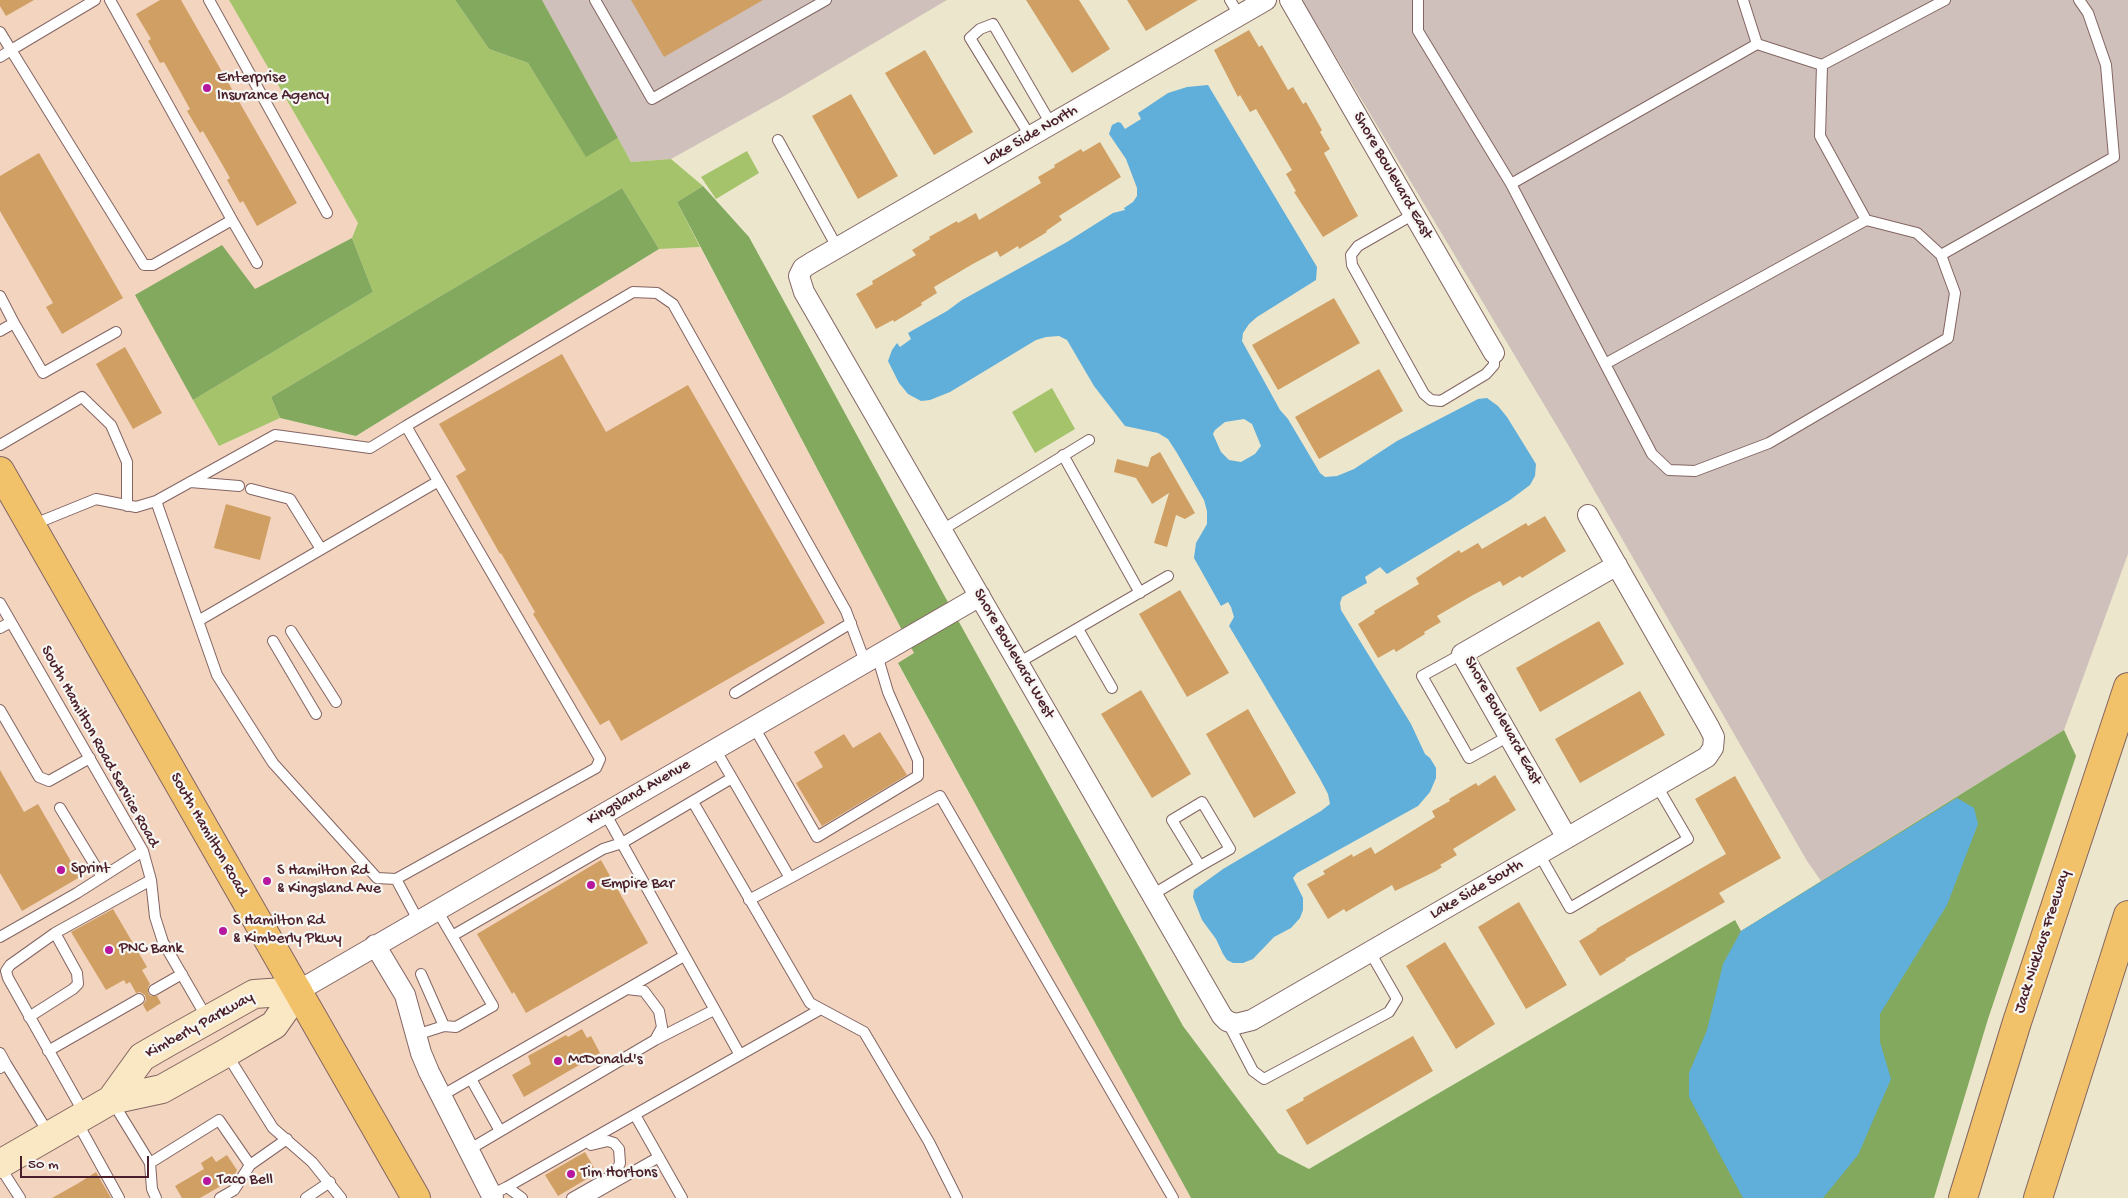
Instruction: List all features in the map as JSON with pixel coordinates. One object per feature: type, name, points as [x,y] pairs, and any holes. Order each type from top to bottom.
[{"type":"main road","name":"South Hamilton Road","points":[[4,489],[31,526],[416,1198]]},
{"type":"main road","name":"Jack Nicklaus Freeway","points":[[1963,1198],[2017,1022],[2128,687]]},
{"type":"main road","points":[[2038,1198],[2128,914]]},
{"type":"street","name":"Lake Side North","points":[[799,276],[803,268],[810,263],[1051,124],[1234,8],[1266,0]]},
{"type":"street","name":"Shore Boulevard East","points":[[1290,0],[1494,354]]},
{"type":"street","name":"Shore Boulevard West","points":[[799,276],[804,292],[1222,1016],[1232,1023]]},
{"type":"street","points":[[1588,515],[1617,565]]},
{"type":"street","name":"Shore Boulevard East","points":[[1567,838],[1462,654],[1617,565]]},
{"type":"street","name":"Lake Side South","points":[[1232,1023],[1252,1020],[1707,757],[1713,748],[1714,736],[1617,565]]},
{"type":"street","name":"Kingsland Avenue","points":[[298,990],[980,596]]},
{"type":"street","points":[[374,945],[405,995],[421,1054],[441,1096],[497,1193]]},
{"type":"street","name":"Kimberly Parkway","points":[[111,1100],[142,1057],[254,994],[298,990]]},
{"type":"street","name":"Kimberly Parkway","points":[[0,1165],[111,1100],[162,1089],[274,1025],[298,990]]},
{"type":"lane","points":[[0,57],[95,0]]},
{"type":"lane","points":[[110,0],[257,263]]},
{"type":"lane","points":[[209,0],[327,213]]},
{"type":"lane","points":[[595,0],[652,99],[826,0]]},
{"type":"lane","points":[[1418,0],[1418,31],[1511,184],[1605,364],[1652,454],[1670,470],[1695,471],[1769,443],[1948,338],[1956,293],[1942,255],[1917,233],[1866,220],[1605,364]]},
{"type":"lane","points":[[1743,0],[1757,44]]},
{"type":"lane","points":[[1511,184],[1757,44],[1822,65],[1945,0]]},
{"type":"lane","points":[[1942,255],[2114,157],[2106,65],[2088,13],[2079,0]]},
{"type":"lane","points":[[1030,136],[970,38],[980,30],[993,24],[1051,124]]},
{"type":"lane","points":[[0,32],[144,264],[153,265],[232,220]]},
{"type":"lane","points":[[1822,65],[1820,136],[1866,220]]},
{"type":"lane","points":[[778,140],[838,247]]},
{"type":"lane","points":[[1414,214],[1358,246],[1351,255],[1352,265],[1424,394],[1431,400],[1441,401],[1486,374],[1494,364],[1494,354]]},
{"type":"lane","points":[[31,526],[96,499],[136,508],[156,501],[275,435],[370,448],[632,292],[656,293],[673,304],[846,610],[888,692],[918,760],[918,776],[817,837],[754,727]]},
{"type":"lane","points":[[0,296],[43,373],[116,332]]},
{"type":"lane","points":[[0,330],[14,323]]},
{"type":"lane","points":[[0,445],[82,397],[111,424],[127,462],[127,506]]},
{"type":"lane","points":[[156,501],[217,675],[273,764],[377,878],[396,879],[596,768],[600,759],[436,482],[406,426]]},
{"type":"lane","points":[[942,530],[1089,440]]},
{"type":"lane","points":[[1063,455],[1140,592]]},
{"type":"lane","points":[[190,482],[239,486]]},
{"type":"lane","points":[[198,621],[436,482]]},
{"type":"lane","points":[[251,489],[290,499],[321,549]]},
{"type":"lane","points":[[1018,663],[1168,576]]},
{"type":"lane","name":"South Hamilton Road Service Road","points":[[0,603],[142,850],[151,880],[155,917],[163,942],[207,1019]]},
{"type":"lane","points":[[0,628],[11,622]]},
{"type":"lane","points":[[735,693],[851,623]]},
{"type":"lane","points":[[1078,629],[1112,688]]},
{"type":"lane","points":[[291,631],[336,702]]},
{"type":"lane","points":[[274,641],[316,714]]},
{"type":"lane","points":[[1462,654],[1422,676],[1426,685],[1469,758],[1509,736]]},
{"type":"lane","points":[[0,710],[38,777],[48,781],[90,758]]},
{"type":"lane","points":[[715,749],[790,878]]},
{"type":"lane","points":[[452,936],[603,849],[622,843],[732,778]]},
{"type":"lane","points":[[1539,854],[1570,908],[1688,839],[1657,786]]},
{"type":"lane","points":[[750,900],[940,796],[1173,1198]]},
{"type":"lane","points":[[693,802],[810,1003],[864,1032],[928,1142],[957,1198]]},
{"type":"lane","points":[[1152,894],[1230,849],[1202,802],[1172,820],[1200,866]]},
{"type":"lane","points":[[60,808],[102,877]]},
{"type":"lane","points":[[605,813],[740,1055]]},
{"type":"lane","points":[[0,937],[102,877],[142,850]]},
{"type":"lane","points":[[396,879],[418,920]]},
{"type":"lane","points":[[119,1198],[48,1051],[6,971],[10,965],[55,933],[151,880]]},
{"type":"lane","points":[[416,1035],[444,1026],[456,1027],[493,1006],[437,910]]},
{"type":"lane","points":[[29,1017],[78,984],[77,973],[55,933]]},
{"type":"lane","points":[[1232,1023],[1252,1071],[1264,1079],[1389,1012],[1397,999],[1370,952]]},
{"type":"lane","points":[[441,1096],[684,956]]},
{"type":"lane","points":[[154,990],[182,974]]},
{"type":"lane","points":[[421,974],[444,1026]]},
{"type":"lane","points":[[627,989],[644,991],[659,1011],[662,1027],[655,1040]]},
{"type":"lane","points":[[48,1051],[139,999]]},
{"type":"lane","points":[[497,1193],[821,1009]]},
{"type":"lane","points":[[470,1149],[655,1040],[714,1010]]},
{"type":"lane","points":[[0,1053],[3,1066],[50,1135]]},
{"type":"lane","points":[[226,1053],[273,1128],[312,1162],[341,1198]]},
{"type":"lane","points":[[470,1079],[500,1131]]},
{"type":"lane","points":[[111,1100],[150,1163],[152,1189],[156,1198]]},
{"type":"lane","points":[[634,1115],[682,1198]]},
{"type":"lane","points":[[150,1163],[219,1120],[250,1165]]},
{"type":"lane","points":[[220,1198],[234,1190],[250,1165],[287,1139]]},
{"type":"lane","points":[[528,1175],[536,1176],[595,1143],[608,1141],[614,1143],[621,1156],[617,1170],[572,1198]]},
{"type":"lane","points":[[587,1198],[659,1156]]},
{"type":"lane","points":[[0,1165],[20,1198]]},
{"type":"lane","points":[[306,1198],[330,1182]]},
{"type":"lane","points":[[497,1193],[522,1198]]},
{"type":"shaded area","points":[[0,0],[229,0],[358,223],[352,238],[255,289],[219,446],[280,418],[356,436],[659,249],[700,247],[914,653],[898,664],[1191,1198],[0,1198]]},
{"type":"shaded area","points":[[542,0],[947,0],[786,95],[671,159],[631,162]]},
{"type":"shaded area","points":[[1302,0],[2128,0],[2128,554],[2064,730],[1821,881],[1807,861],[1567,443]]},
{"type":"green space","points":[[229,0],[455,0],[489,49],[528,63],[586,156],[618,138],[631,162],[671,159],[703,186],[677,202],[700,247],[659,249],[622,188],[271,397],[280,418],[219,446],[193,400],[373,292],[352,238],[358,223]]},
{"type":"green space","points":[[455,0],[542,0],[618,138],[586,157],[528,63],[489,49]]},
{"type":"green space","points":[[747,151],[759,173],[716,199],[701,177]]},
{"type":"green space","points":[[703,186],[749,237],[944,595],[1183,1026],[1278,1153],[1309,1169],[1735,920],[1741,931],[2064,730],[2076,756],[1988,1019],[1934,1198],[1191,1198],[898,663],[914,653],[677,202]]},
{"type":"green space","points":[[622,188],[659,249],[356,436],[280,418],[271,397]]},
{"type":"green space","points":[[352,238],[373,292],[193,400],[135,295],[222,245],[255,289]]},
{"type":"green space","points":[[1052,388],[1075,429],[1035,453],[1012,412]]},
{"type":"water","points":[[1208,85],[1317,267],[1316,280],[1257,317],[1243,333],[1242,341],[1280,410],[1288,419],[1320,473],[1325,477],[1337,476],[1354,469],[1397,441],[1478,399],[1487,398],[1498,406],[1507,417],[1536,464],[1535,476],[1530,485],[1510,500],[1387,574],[1380,567],[1365,577],[1367,583],[1342,597],[1340,603],[1341,610],[1411,724],[1425,754],[1436,768],[1436,778],[1430,792],[1418,806],[1297,873],[1293,878],[1303,898],[1303,910],[1300,918],[1291,928],[1274,937],[1253,959],[1243,963],[1233,963],[1227,960],[1216,939],[1202,920],[1193,897],[1194,890],[1223,869],[1330,804],[1328,794],[1319,777],[1229,626],[1234,617],[1231,607],[1228,602],[1221,606],[1194,558],[1196,543],[1207,524],[1207,511],[1204,500],[1177,453],[1168,439],[1158,433],[1125,426],[1094,386],[1067,340],[1059,336],[1036,340],[950,392],[930,400],[921,401],[908,394],[899,383],[888,361],[897,343],[900,347],[911,339],[908,333],[947,311],[962,300],[1067,242],[1113,213],[1125,210],[1124,208],[1133,202],[1137,196],[1137,188],[1126,159],[1109,134],[1112,125],[1118,122],[1125,129],[1141,119],[1138,113],[1168,93],[1187,87]],"holes":[[[1244,419],[1252,424],[1261,446],[1255,454],[1241,462],[1229,460],[1221,452],[1213,434],[1215,430],[1225,422]]]},
{"type":"water","points":[[1957,798],[1974,808],[1978,824],[1947,905],[1880,1014],[1880,1042],[1891,1079],[1858,1155],[1823,1198],[1743,1198],[1689,1097],[1689,1073],[1707,1030],[1723,964],[1741,931]]},
{"type":"building","points":[[0,0],[34,0],[6,16],[0,6]]},
{"type":"building","points":[[160,0],[181,0],[297,203],[257,226],[243,201],[240,203],[227,180],[230,178],[203,131],[200,133],[187,111],[190,109],[164,62],[160,63],[148,41],[151,39],[136,14]]},
{"type":"building","points":[[631,0],[763,0],[664,57]]},
{"type":"building","points":[[1026,0],[1079,0],[1110,49],[1072,73]]},
{"type":"building","points":[[1127,0],[1198,0],[1146,31]]},
{"type":"building","points":[[1249,30],[1259,47],[1262,45],[1288,90],[1293,87],[1303,104],[1306,102],[1322,130],[1320,132],[1330,149],[1324,153],[1358,216],[1323,237],[1294,192],[1296,191],[1286,174],[1292,170],[1256,109],[1250,112],[1240,95],[1238,97],[1214,50]]},
{"type":"building","points":[[925,50],[973,132],[934,155],[885,73]]},
{"type":"building","points":[[851,94],[898,176],[858,199],[812,116]]},
{"type":"building","points":[[1100,142],[1121,177],[1059,216],[1062,220],[1047,232],[1019,249],[1018,246],[1000,257],[997,251],[971,265],[934,287],[937,293],[921,303],[922,305],[894,322],[893,320],[876,329],[856,294],[873,284],[872,281],[916,255],[912,250],[930,239],[929,237],[957,221],[958,223],[976,213],[979,220],[1041,183],[1038,177],[1055,167],[1054,165],[1081,149],[1083,152]]},
{"type":"building","points":[[39,153],[123,298],[62,334],[46,307],[53,303],[0,211],[0,176]]},
{"type":"building","points":[[1334,298],[1360,343],[1278,390],[1252,345]]},
{"type":"building","points":[[125,347],[162,413],[133,429],[96,364]]},
{"type":"building","points":[[562,354],[606,432],[688,385],[825,623],[621,741],[609,720],[600,725],[533,614],[535,612],[456,476],[466,470],[439,424]]},
{"type":"building","points":[[1379,369],[1403,411],[1319,459],[1295,417]]},
{"type":"building","points":[[1160,452],[1195,513],[1185,519],[1176,515],[1167,547],[1154,543],[1169,493],[1152,504],[1136,478],[1114,472],[1117,459],[1148,467],[1151,457]]},
{"type":"building","points":[[226,504],[271,517],[260,560],[214,548]]},
{"type":"building","points":[[1545,516],[1566,551],[1522,578],[1520,576],[1503,586],[1500,581],[1473,595],[1437,616],[1441,622],[1424,632],[1425,634],[1396,652],[1394,649],[1378,658],[1358,624],[1375,613],[1374,611],[1419,584],[1416,578],[1459,550],[1461,553],[1478,543],[1482,549],[1526,523],[1528,526]]},
{"type":"building","points":[[1180,590],[1229,673],[1187,697],[1139,614]]},
{"type":"building","points":[[1599,621],[1624,664],[1540,712],[1516,668]]},
{"type":"building","points":[[1141,690],[1191,774],[1152,798],[1101,714]]},
{"type":"building","points":[[1640,691],[1665,735],[1580,783],[1555,739]]},
{"type":"building","points":[[1248,709],[1296,793],[1254,818],[1206,734]]},
{"type":"building","points":[[880,732],[907,775],[822,826],[796,783],[823,767],[814,752],[844,734],[853,748]]},
{"type":"building","points":[[0,770],[24,812],[38,804],[80,877],[22,911],[0,873]]},
{"type":"building","points":[[1495,775],[1516,810],[1453,849],[1457,855],[1440,865],[1442,867],[1436,871],[1395,891],[1392,885],[1346,912],[1344,909],[1328,919],[1307,884],[1325,874],[1323,871],[1352,854],[1353,857],[1371,847],[1375,854],[1435,817],[1432,811],[1450,801],[1449,799],[1476,783],[1478,786]]},
{"type":"building","points":[[1735,776],[1781,858],[1719,893],[1725,902],[1625,959],[1600,976],[1579,941],[1596,929],[1726,854],[1695,799]]},
{"type":"building","points":[[601,860],[648,943],[526,1013],[514,992],[512,994],[477,934]]},
{"type":"building","points":[[1519,902],[1567,985],[1526,1009],[1478,927]]},
{"type":"building","name":"PNC Bank","points":[[113,909],[147,967],[142,970],[150,984],[148,993],[151,996],[157,996],[161,1003],[147,1012],[143,1005],[146,1000],[145,995],[140,992],[136,993],[130,982],[126,984],[124,980],[106,990],[71,932]]},
{"type":"building","points":[[1445,942],[1495,1024],[1456,1049],[1406,966]]},
{"type":"building","name":"McDonald's","points":[[582,1029],[587,1038],[591,1036],[600,1053],[524,1097],[512,1075],[531,1064],[528,1056],[566,1035],[568,1037]]},
{"type":"building","points":[[1413,1036],[1433,1071],[1307,1145],[1286,1110],[1304,1100],[1303,1098]]},
{"type":"building","name":"Tim Hortons","points":[[585,1152],[597,1173],[558,1196],[545,1175]]},
{"type":"building","name":"Taco Bell","points":[[227,1155],[237,1170],[233,1179],[200,1198],[182,1198],[175,1186],[204,1169],[201,1163],[212,1156],[216,1162]]},
{"type":"building","points":[[96,1172],[111,1198],[52,1198],[77,1184]]},
{"type":"place","name":"Enterprise Insurance Agency","points":[[207,88]]},
{"type":"place","name":"Sprint","points":[[61,870]]},
{"type":"place","name":"S Hamilton Rd & Kingsland Ave","points":[[267,881]]},
{"type":"place","name":"Empire Bar","points":[[591,885]]},
{"type":"place","name":"S Hamilton Rd & Kimberly Pkwy","points":[[223,931]]},
{"type":"place","name":"PNC Bank","points":[[109,950]]},
{"type":"place","name":"McDonald's","points":[[558,1061]]},
{"type":"place","name":"Tim Hortons","points":[[571,1174]]},
{"type":"place","name":"Taco Bell","points":[[207,1181]]}]
